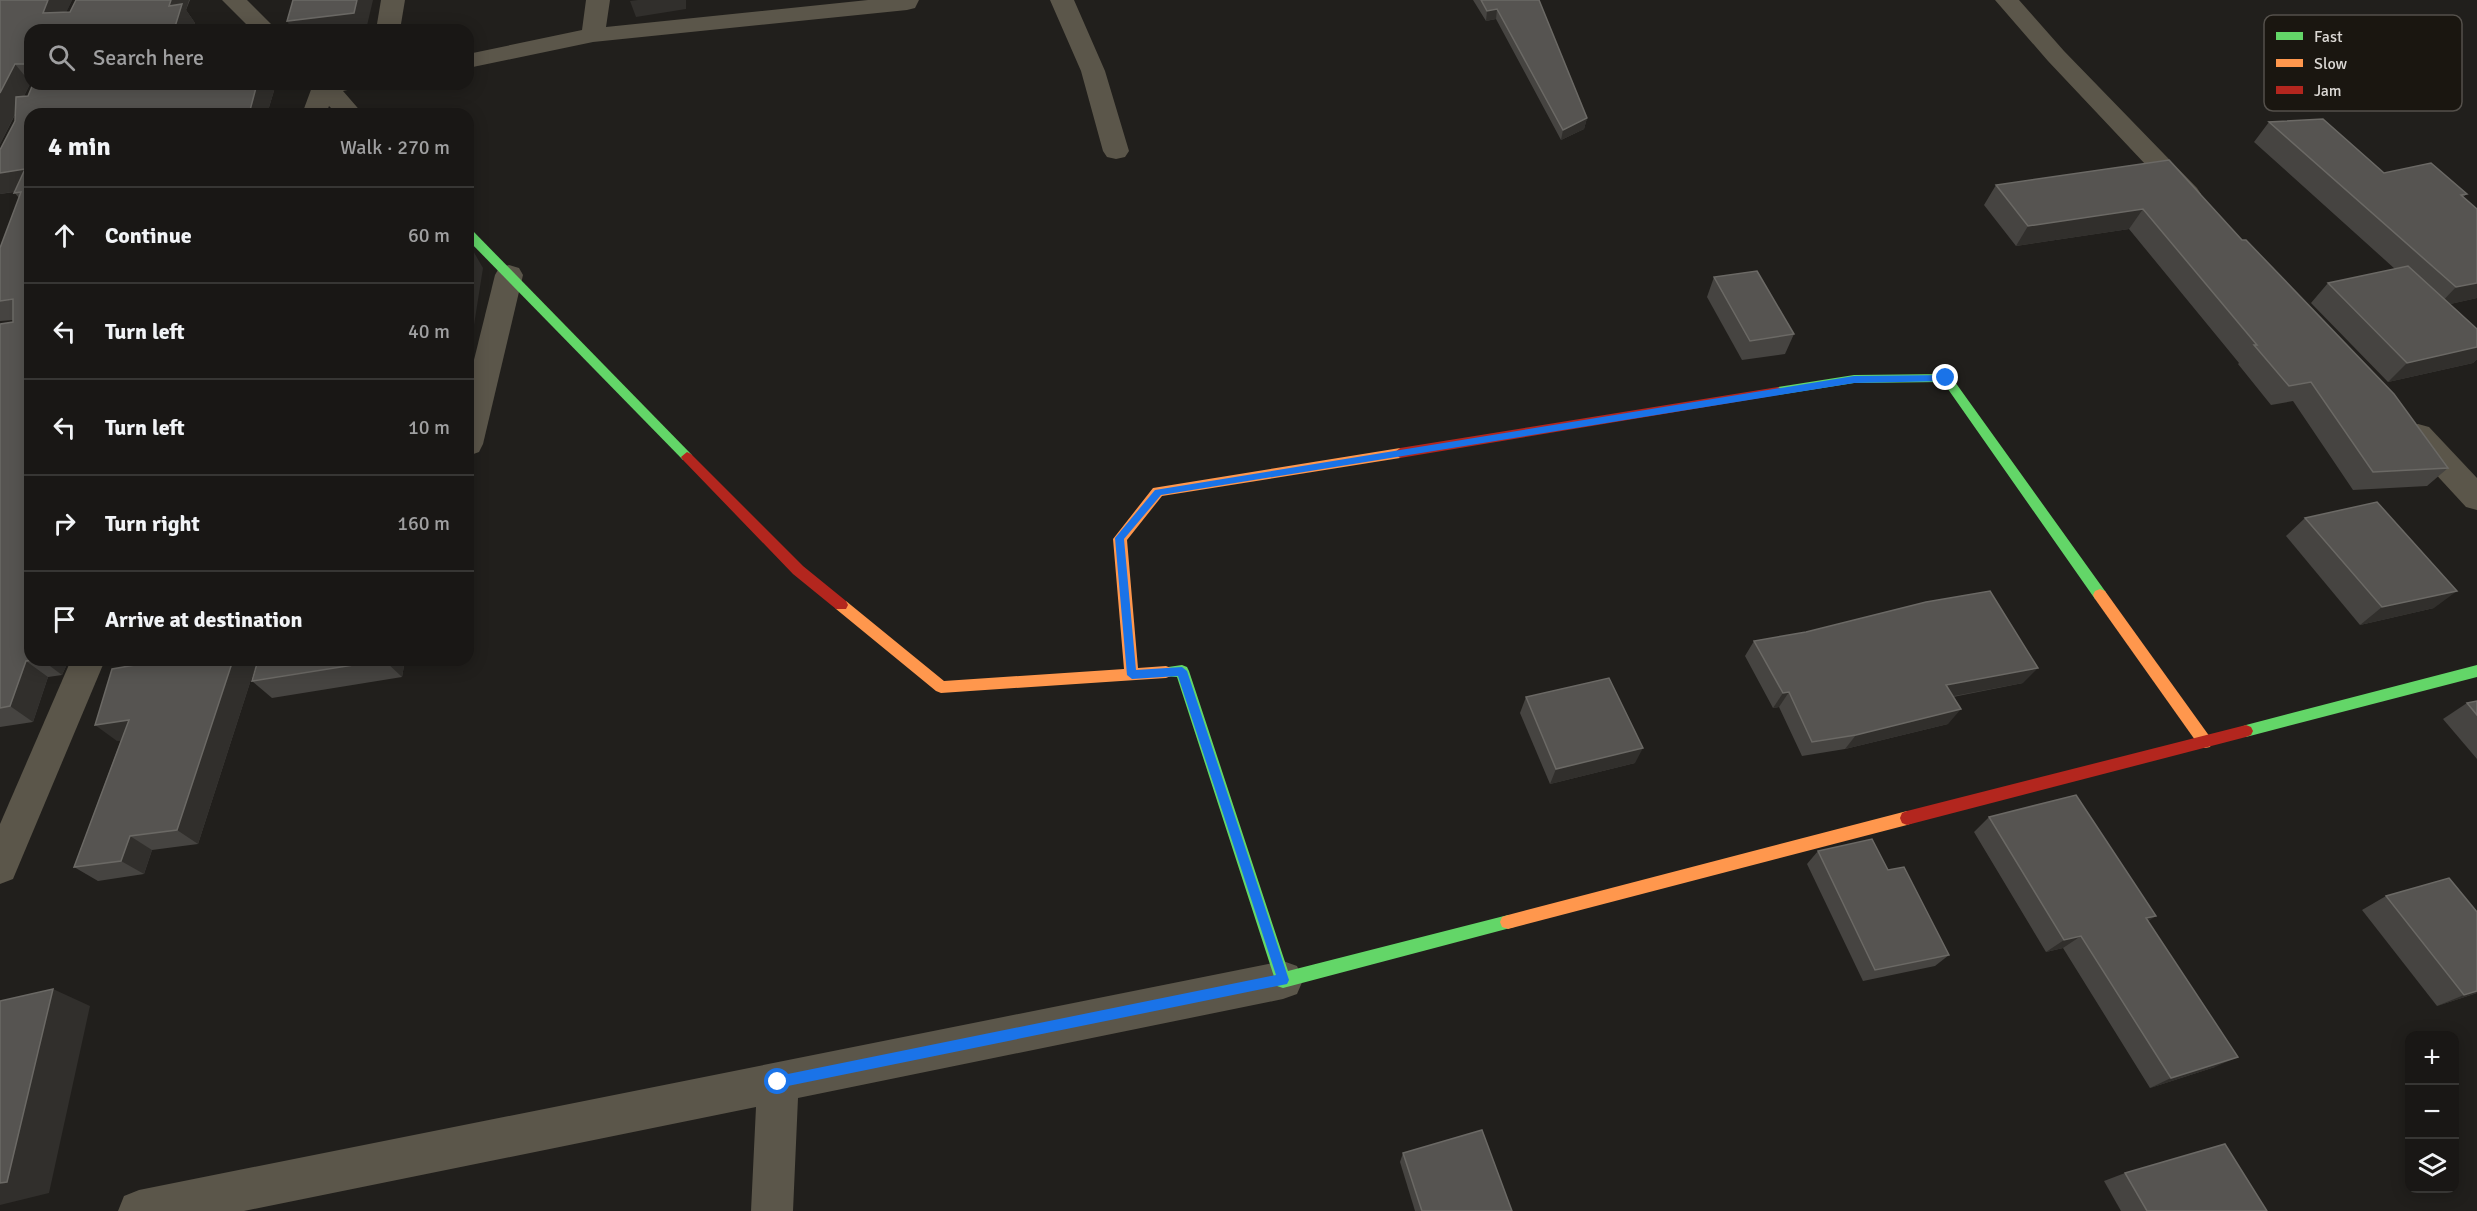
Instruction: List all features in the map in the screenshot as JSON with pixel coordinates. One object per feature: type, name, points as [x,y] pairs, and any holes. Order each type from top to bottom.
[{"type":"street","points":[[234,0],[259,24]]},
{"type":"street","points":[[388,24],[393,0]]},
{"type":"street","points":[[593,35],[598,0]]},
{"type":"street","points":[[474,60],[593,35],[907,3],[907,0]]},
{"type":"street","points":[[1062,0],[1093,71],[1116,151]]},
{"type":"street","points":[[2007,0],[2056,56],[2205,212]]},
{"type":"street","points":[[317,108],[327,90]]},
{"type":"street","points":[[334,90],[347,108]]},
{"type":"street","points":[[474,239],[798,570],[941,687],[1182,671],[1283,980]]},
{"type":"street","points":[[474,419],[509,275]]},
{"type":"street","points":[[1132,675],[1119,538],[1158,492],[1854,379],[1946,378],[2205,742]]},
{"type":"street","points":[[2403,420],[2477,498]]},
{"type":"street","points":[[0,867],[85,666]]},
{"type":"street","points":[[140,1211],[1283,980],[2477,671]]},
{"type":"street","points":[[772,1211],[778,1082]]},
{"type":"building","points":[[0,0],[48,0],[43,13],[70,12],[76,0],[171,0],[169,6],[182,4],[176,24],[24,24],[24,64],[15,64],[0,93]]},
{"type":"building","points":[[293,0],[357,0],[354,13],[287,21]]},
{"type":"building","points":[[1481,0],[1539,0],[1587,118],[1563,130],[1497,9],[1487,11]]},
{"type":"building","points":[[30,90],[255,90],[251,108],[24,108],[24,169],[0,173],[0,150],[15,121],[16,97],[28,96]]},
{"type":"building","points":[[2323,119],[2384,173],[2431,163],[2467,194],[2461,195],[2477,209],[2477,283],[2456,287],[2269,122]]},
{"type":"building","points":[[2169,160],[2242,240],[2246,240],[2394,394],[2448,468],[2373,472],[2311,382],[2289,386],[2143,209],[2028,226],[1996,185]]},
{"type":"building","points":[[24,171],[24,666],[10,706],[0,708],[0,324],[13,322],[13,299],[0,301],[0,248],[21,192],[14,193]]},
{"type":"building","points":[[2408,266],[2477,329],[2477,347],[2407,363],[2328,283]]},
{"type":"building","points":[[1757,271],[1794,334],[1750,341],[1714,277]]},
{"type":"building","points":[[2377,502],[2457,591],[2382,607],[2305,518]]},
{"type":"building","points":[[1990,591],[2038,668],[1946,685],[1961,709],[1856,735],[1812,742],[1789,692],[1783,693],[1754,641],[1806,632],[1926,602]]},
{"type":"building","points":[[129,666],[231,666],[177,830],[130,836],[121,861],[74,867],[129,720],[95,725],[112,669]]},
{"type":"building","points":[[256,666],[347,666],[252,681]]},
{"type":"building","points":[[1609,678],[1643,748],[1556,769],[1526,697]]},
{"type":"building","points":[[2477,701],[2477,715],[2467,703]]},
{"type":"building","points":[[2076,795],[2156,916],[2146,918],[2238,1057],[2171,1078],[2081,936],[2064,940],[1989,817]]},
{"type":"building","points":[[1872,839],[1888,870],[1904,867],[1949,955],[1875,970],[1818,851]]},
{"type":"building","points":[[2449,878],[2477,912],[2477,991],[2464,995],[2386,896]]},
{"type":"building","points":[[53,989],[7,1182],[0,1183],[0,1001]]},
{"type":"building","points":[[1482,1130],[1512,1211],[1422,1211],[1403,1153]]},
{"type":"building","points":[[2225,1144],[2267,1211],[2147,1211],[2125,1173]]},
{"type":"traffic: fast","points":[[474,239],[687,457]]},
{"type":"traffic: fast","points":[[1778,391],[1854,379],[1946,378],[2100,595]]},
{"type":"traffic: fast","points":[[1166,672],[1182,671],[1283,980],[1508,922]]},
{"type":"traffic: fast","points":[[2246,731],[2477,671]]},
{"type":"traffic: slow","points":[[1132,675],[1120,539],[1158,492],[1400,453]]},
{"type":"traffic: slow","points":[[2100,595],[2205,742]]},
{"type":"traffic: slow","points":[[841,605],[941,687],[1166,672]]},
{"type":"traffic: slow","points":[[1508,922],[1907,818]]},
{"type":"traffic: jam","points":[[1400,453],[1778,391]]},
{"type":"traffic: jam","points":[[687,457],[798,570],[841,605]]},
{"type":"traffic: jam","points":[[1907,818],[2246,731]]},
{"type":"route","points":[[778,1082],[1283,980],[1182,671],[1132,675],[1119,538],[1158,492],[1854,379],[1946,378]]}]
